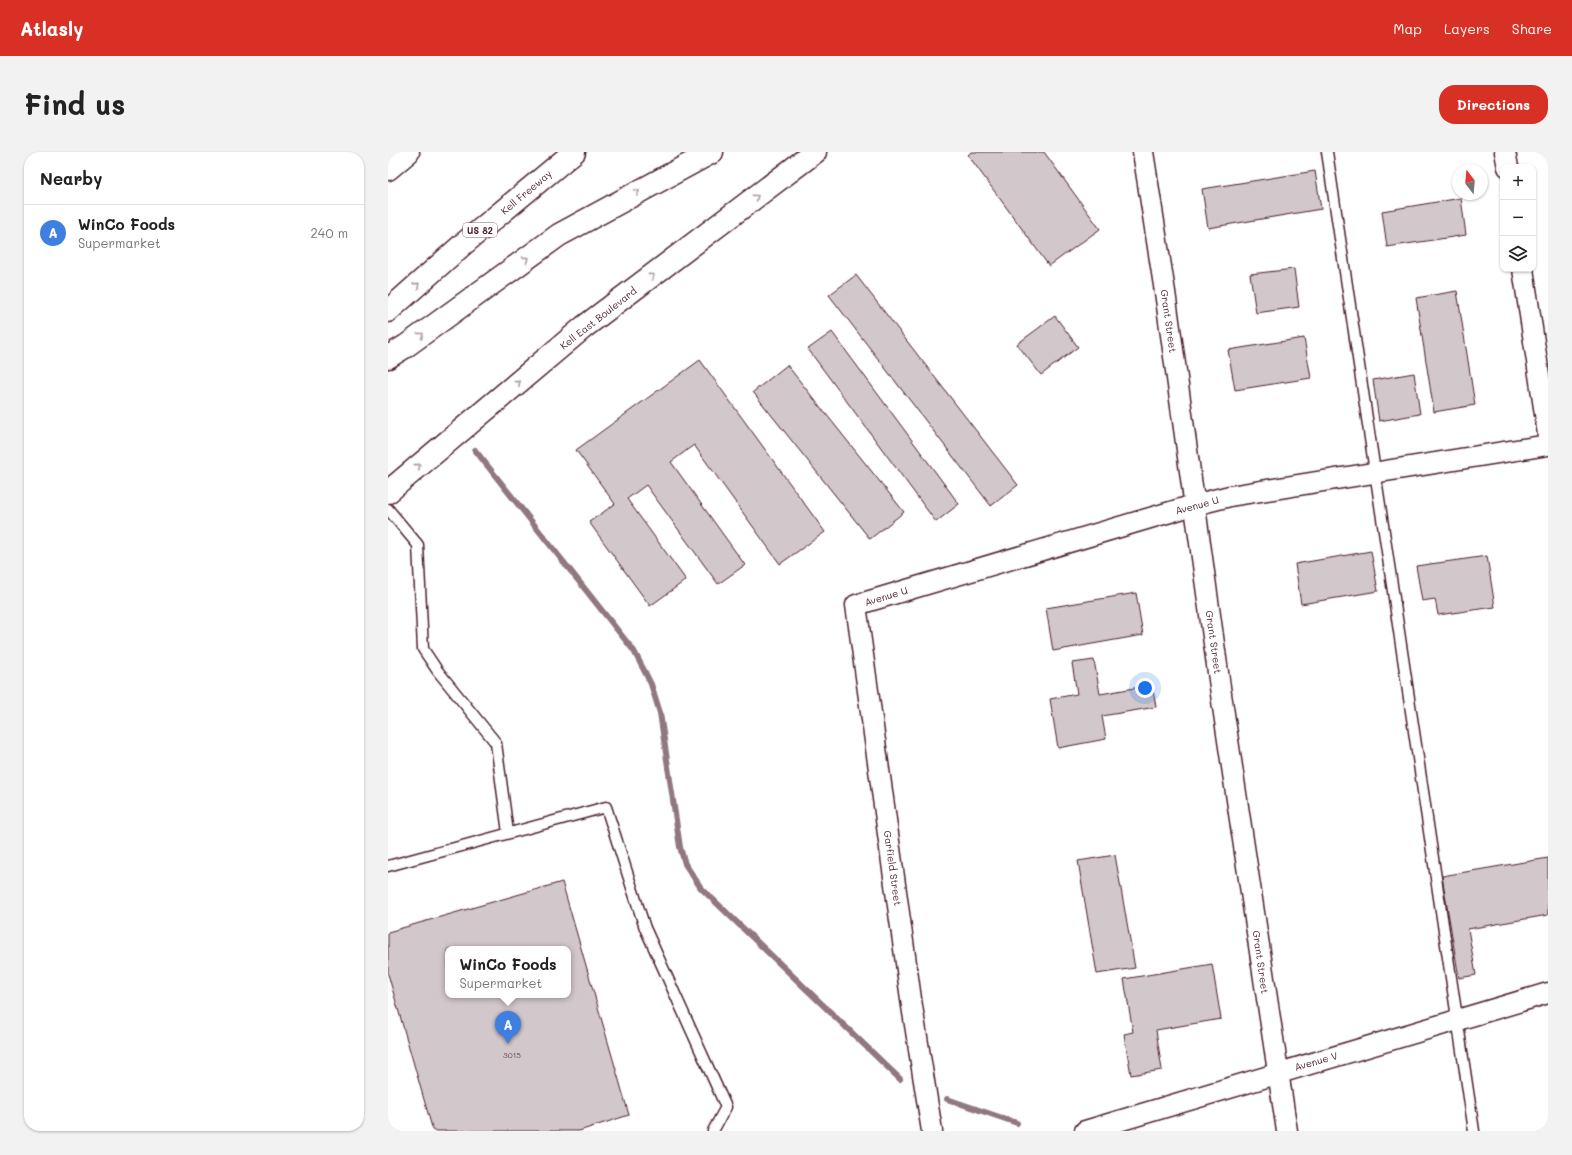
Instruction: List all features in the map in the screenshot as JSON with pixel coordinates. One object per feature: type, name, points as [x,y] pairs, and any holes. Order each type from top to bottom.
[{"type":"main road","points":[[388,169],[408,152]]},
{"type":"main road","name":"Kell Freeway","points":[[388,311],[461,246],[574,152]]},
{"type":"main road","points":[[388,357],[406,346],[559,235],[712,152]]},
{"type":"main road","name":"Kell East Boulevard","points":[[388,492],[584,328],[815,152]]},
{"type":"street","name":"Grant Street","points":[[1143,152],[1277,1072],[1287,1131]]},
{"type":"street","points":[[1505,152],[1507,164]]},
{"type":"street","points":[[1523,272],[1548,434]]},
{"type":"street","name":"Avenue U","points":[[856,605],[1194,505],[1230,496],[1548,445]]},
{"type":"street","name":"Garfield Street","points":[[856,605],[912,1006],[932,1131]]},
{"type":"street","name":"Avenue V","points":[[1085,1131],[1277,1072],[1548,993]]},
{"type":"lane","points":[[1327,152],[1474,1131]]},
{"type":"lane","points":[[388,509],[418,545],[423,649],[437,670],[496,743],[508,833]]},
{"type":"lane","points":[[388,866],[606,807],[645,928],[726,1107],[713,1131]]},
{"type":"building","points":[[971,152],[1044,152],[1100,229],[1049,266],[968,155]]},
{"type":"building","points":[[1315,171],[1321,209],[1208,228],[1202,189]]},
{"type":"building","points":[[1452,199],[1461,200],[1466,235],[1387,247],[1382,211]]},
{"type":"building","points":[[1294,269],[1299,307],[1256,313],[1250,274]]},
{"type":"building","points":[[856,275],[1018,485],[991,506],[829,295]]},
{"type":"building","points":[[1457,291],[1475,405],[1434,412],[1416,298]]},
{"type":"building","points":[[1055,316],[1078,347],[1041,375],[1017,344]]},
{"type":"building","points":[[832,332],[959,504],[936,522],[808,349]]},
{"type":"building","points":[[1304,338],[1311,378],[1235,390],[1228,350]]},
{"type":"building","points":[[700,360],[825,532],[780,564],[694,445],[671,462],[745,565],[718,584],[646,485],[627,499],[686,580],[650,606],[589,522],[615,504],[576,450]]},
{"type":"building","points":[[787,365],[904,512],[870,539],[753,392]]},
{"type":"building","points":[[1414,373],[1420,414],[1379,421],[1373,380]]},
{"type":"building","points":[[1371,551],[1378,591],[1301,604],[1295,564]]},
{"type":"building","points":[[1487,556],[1495,607],[1438,615],[1435,599],[1422,601],[1416,566]]},
{"type":"building","points":[[1136,593],[1143,635],[1053,651],[1046,608]]},
{"type":"building","points":[[1094,660],[1100,694],[1152,685],[1156,707],[1102,716],[1106,739],[1058,748],[1050,699],[1077,694],[1072,663]]},
{"type":"building","points":[[1115,855],[1135,968],[1097,974],[1078,861]]},
{"type":"building","points":[[1548,858],[1548,915],[1468,929],[1476,975],[1459,978],[1442,876]]},
{"type":"building","points":[[562,882],[629,1115],[579,1131],[433,1131],[388,974],[388,932]]},
{"type":"building","points":[[1212,964],[1221,1019],[1156,1030],[1162,1070],[1131,1075],[1124,1034],[1133,1032],[1124,979]]},
{"type":"waterway","points":[[475,450],[634,651],[651,684],[660,713],[680,847],[685,864],[701,888],[900,1079]]},
{"type":"waterway","points":[[947,1099],[1017,1123]]},
{"type":"place","name":"WinCo Foods","points":[[508,1044]]}]
